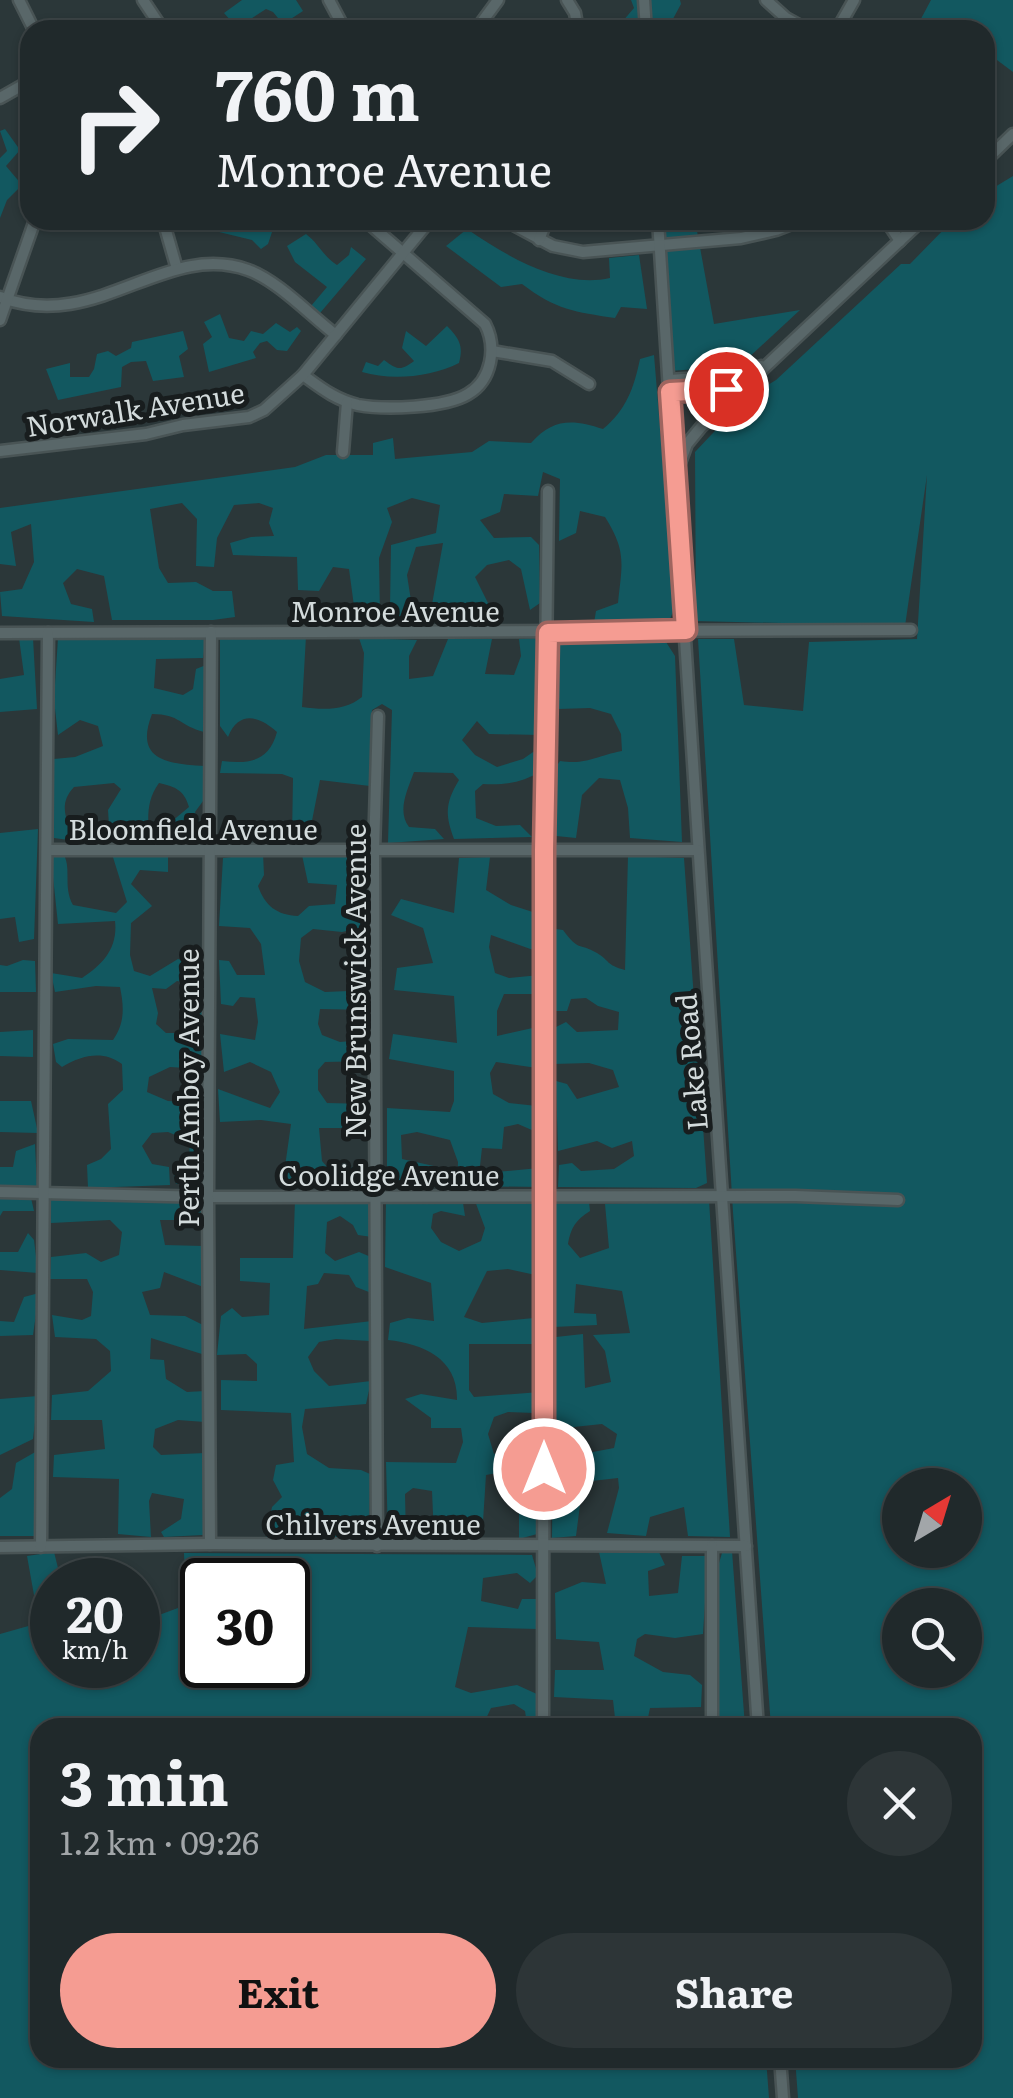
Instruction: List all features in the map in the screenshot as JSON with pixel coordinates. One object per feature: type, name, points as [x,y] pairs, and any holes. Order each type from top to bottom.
[{"type":"street","points":[[766,0],[790,20]]},
{"type":"street","points":[[995,151],[1013,134]]},
{"type":"street","points":[[0,320],[3,298],[31,230]]},
{"type":"street","points":[[166,230],[178,269]]},
{"type":"street","points":[[303,375],[328,394],[347,402],[389,408],[468,395],[486,374],[492,351],[491,335],[485,324],[376,230]]},
{"type":"street","name":"Norwalk Avenue","points":[[0,452],[146,434],[248,417],[264,410],[303,375],[422,230]]},
{"type":"street","points":[[522,230],[539,240],[583,252],[742,238],[776,230]]},
{"type":"street","points":[[539,240],[543,230]]},
{"type":"street","name":"Lake Road","points":[[659,230],[757,1718]]},
{"type":"street","points":[[893,230],[900,241]]},
{"type":"street","points":[[674,479],[693,436],[912,230]]},
{"type":"street","points":[[3,298],[54,308],[78,304],[178,269],[212,264],[250,270],[336,335]]},
{"type":"street","points":[[492,351],[552,362],[589,384]]},
{"type":"street","points":[[670,386],[752,371],[772,360]]},
{"type":"street","points":[[670,386],[726,389],[752,382]]},
{"type":"street","points":[[343,452],[347,402]]},
{"type":"street","points":[[543,1718],[548,491]]},
{"type":"street","name":"Monroe Avenue","points":[[0,633],[911,630]]},
{"type":"street","name":"Perth Amboy Avenue","points":[[210,1544],[211,632]]},
{"type":"street","points":[[41,1546],[48,633]]},
{"type":"street","name":"New Brunswick Avenue","points":[[378,716],[374,851],[378,1546]]},
{"type":"street","name":"Bloomfield Avenue","points":[[47,850],[698,850]]},
{"type":"street","name":"Coolidge Avenue","points":[[0,1192],[208,1197],[723,1195],[898,1200]]},
{"type":"street","points":[[712,1546],[712,1718]]},
{"type":"street","name":"Chilvers Avenue","points":[[0,1547],[746,1546]]},
{"type":"street","points":[[781,2068],[783,2098]]},
{"type":"shaded area","points":[[242,0],[296,0],[303,11],[289,20],[280,20],[266,9],[249,20],[230,20],[224,13]]},
{"type":"shaded area","points":[[631,0],[680,0],[681,4],[672,20],[624,20],[634,8]]},
{"type":"shaded area","points":[[931,0],[1013,0],[1013,72],[995,58],[995,20],[920,20]]},
{"type":"shaded area","points":[[5,129],[20,150],[6,166],[20,187],[7,200],[0,218],[0,158],[7,151],[0,131]]},
{"type":"shaded area","points":[[1013,176],[1013,2098],[798,2098],[796,2068],[982,2068],[982,1718],[770,1718],[733,1212],[698,639],[734,639],[744,705],[803,711],[809,642],[917,639],[927,475],[905,626],[696,621],[695,452],[746,398],[776,380],[901,264],[910,264],[943,230],[995,230],[995,187]]},
{"type":"shaded area","points":[[273,230],[268,244],[261,249],[252,240],[219,232]]},
{"type":"shaded area","points":[[469,230],[535,268],[572,279],[591,280],[610,278],[609,258],[639,255],[647,309],[621,307],[615,318],[556,305],[522,284],[501,287],[446,246]]},
{"type":"shaded area","points":[[658,230],[697,230],[714,324],[800,310],[746,360],[730,367],[668,371]]},
{"type":"shaded area","points":[[306,234],[337,265],[349,255],[351,247],[366,259],[320,313],[311,306],[327,287],[295,262],[287,246]]},
{"type":"shaded area","points":[[220,314],[229,338],[244,341],[251,331],[263,334],[276,323],[290,332],[297,327],[301,331],[287,351],[277,350],[267,341],[253,352],[256,358],[209,372],[203,344],[212,337],[204,322]]},
{"type":"shaded area","points":[[447,326],[459,343],[459,363],[411,376],[362,372],[366,362],[378,366],[384,360],[396,367],[406,366],[414,361],[402,348],[406,331],[426,346]]},
{"type":"shaded area","points":[[183,331],[188,349],[179,356],[184,377],[153,381],[146,361],[131,362],[122,367],[121,387],[58,400],[46,369],[70,363],[70,377],[89,377],[97,354],[108,351],[116,356],[131,348],[132,342]]},
{"type":"shaded area","points":[[654,355],[675,607],[670,619],[594,623],[596,611],[618,603],[621,568],[617,540],[605,517],[580,511],[576,533],[559,541],[560,479],[543,472],[538,496],[504,494],[500,512],[480,520],[494,538],[531,537],[539,545],[540,603],[530,610],[521,569],[509,560],[487,565],[475,577],[498,623],[436,621],[431,610],[443,543],[416,547],[407,575],[414,620],[395,623],[390,608],[391,545],[436,533],[440,505],[412,498],[387,508],[392,522],[379,558],[380,617],[356,621],[349,569],[333,567],[319,591],[298,590],[297,557],[233,555],[230,543],[274,536],[269,523],[273,508],[259,503],[234,505],[217,538],[214,567],[196,566],[197,519],[182,503],[150,509],[159,568],[168,583],[196,582],[213,591],[232,591],[235,617],[112,620],[104,576],[77,569],[63,583],[71,604],[92,609],[94,622],[2,616],[0,592],[22,589],[34,562],[31,524],[11,532],[16,566],[0,564],[0,508],[295,467],[326,455],[373,455],[373,443],[393,438],[395,459],[472,452],[489,441],[531,443],[547,429],[564,423],[603,429],[628,398],[640,359]]},
{"type":"shaded area","points":[[220,636],[306,636],[302,707],[326,709],[348,705],[362,697],[364,653],[359,638],[417,640],[409,656],[409,679],[433,676],[448,639],[492,639],[485,674],[514,675],[521,656],[519,639],[540,638],[540,735],[489,734],[477,721],[462,740],[475,755],[497,767],[523,759],[536,750],[541,771],[513,782],[483,784],[475,791],[476,818],[496,826],[520,825],[532,837],[454,839],[448,809],[459,780],[453,773],[414,772],[404,801],[405,821],[409,827],[435,829],[444,839],[388,843],[392,710],[382,704],[372,710],[370,786],[320,780],[309,836],[292,838],[293,778],[282,774],[220,773],[222,761],[249,761],[263,755],[277,732],[250,718],[238,723],[228,737],[220,726]]},
{"type":"shaded area","points":[[206,637],[203,658],[156,659],[154,688],[183,695],[193,689],[196,669],[206,665],[204,732],[169,716],[152,714],[147,741],[151,750],[167,761],[205,766],[206,797],[195,812],[203,832],[165,839],[171,822],[189,807],[178,790],[159,783],[150,803],[149,838],[110,841],[108,810],[121,789],[114,783],[74,787],[65,807],[76,841],[54,838],[54,759],[75,757],[103,746],[98,726],[80,720],[58,735],[54,700],[58,638]]},
{"type":"shaded area","points":[[19,638],[33,638],[37,709],[0,712],[0,679],[24,675]]},
{"type":"shaded area","points":[[557,640],[666,642],[675,656],[682,842],[630,838],[628,808],[620,780],[599,778],[582,795],[576,838],[556,836],[554,770],[560,761],[585,761],[622,751],[621,734],[611,714],[590,708],[558,709]]},
{"type":"shaded area","points":[[38,829],[34,939],[19,942],[15,917],[0,919],[0,833]]},
{"type":"shaded area","points":[[62,852],[73,905],[116,913],[127,902],[112,854],[168,856],[168,872],[140,870],[131,884],[152,906],[131,923],[130,955],[134,971],[150,976],[178,959],[205,969],[205,987],[177,981],[166,989],[152,988],[158,1013],[156,1024],[166,1033],[186,1033],[187,1004],[205,1004],[202,1069],[170,1067],[149,1077],[147,1092],[168,1101],[184,1102],[201,1086],[205,1114],[204,1184],[176,1184],[173,1168],[189,1159],[190,1141],[168,1132],[152,1133],[142,1146],[152,1164],[169,1167],[170,1185],[88,1188],[87,1165],[111,1149],[108,1104],[123,1090],[122,1064],[92,1056],[62,1067],[56,1062],[53,1044],[68,1039],[113,1040],[122,1021],[122,1001],[120,987],[55,992],[51,973],[82,978],[108,954],[115,930],[115,921],[58,924],[51,858]]},
{"type":"shaded area","points":[[263,853],[264,875],[258,886],[261,893],[273,908],[298,916],[309,906],[335,904],[337,885],[308,883],[302,855],[373,858],[372,925],[342,932],[313,929],[301,938],[299,961],[305,982],[325,992],[372,990],[370,1010],[320,1009],[318,1024],[322,1035],[340,1042],[363,1040],[370,1061],[325,1062],[318,1070],[318,1090],[327,1103],[368,1104],[370,1128],[319,1128],[322,1161],[328,1168],[369,1167],[367,1187],[282,1188],[291,1124],[261,1120],[220,1122],[218,1089],[270,1108],[280,1092],[271,1072],[250,1062],[224,1072],[220,1034],[255,1040],[258,1022],[255,998],[240,997],[233,1006],[221,1004],[219,960],[229,961],[237,975],[265,975],[261,944],[250,928],[219,926],[223,858]]},
{"type":"shaded area","points":[[628,856],[684,858],[707,1183],[696,1188],[558,1187],[559,1165],[572,1163],[581,1171],[614,1169],[634,1156],[632,1141],[612,1148],[597,1141],[558,1151],[556,1081],[567,1084],[577,1099],[619,1087],[613,1070],[589,1063],[553,1064],[554,1028],[566,1022],[577,1032],[618,1030],[619,1012],[586,998],[571,999],[567,1011],[555,1011],[555,929],[563,930],[576,944],[625,970]]},
{"type":"shaded area","points":[[490,857],[486,890],[511,905],[539,914],[536,951],[491,935],[489,947],[495,973],[509,978],[540,975],[538,994],[504,994],[497,1011],[497,1036],[537,1027],[537,1068],[496,1062],[490,1073],[493,1094],[509,1103],[537,1106],[541,1134],[518,1124],[504,1127],[502,1149],[482,1148],[480,1166],[496,1172],[539,1168],[539,1187],[457,1186],[458,1162],[450,1140],[417,1132],[401,1135],[402,1159],[443,1168],[445,1186],[387,1183],[387,1108],[450,1112],[454,1101],[454,1071],[389,1059],[393,1034],[457,1043],[454,996],[394,990],[397,968],[433,963],[423,928],[391,915],[401,899],[454,913],[459,858]]},
{"type":"shaded area","points":[[35,961],[36,992],[0,992],[0,965]]},
{"type":"shaded area","points":[[33,1030],[33,1057],[0,1056],[0,1032]]},
{"type":"shaded area","points":[[0,1101],[31,1101],[38,1133],[0,1132]]},
{"type":"shaded area","points":[[35,1144],[37,1187],[0,1188],[0,1167],[13,1167],[16,1151]]},
{"type":"shaded area","points":[[0,1197],[31,1198],[34,1211],[3,1211],[0,1216]]},
{"type":"shaded area","points":[[51,1197],[205,1202],[205,1220],[160,1220],[165,1245],[203,1246],[206,1288],[164,1272],[160,1288],[142,1292],[150,1315],[185,1316],[203,1325],[205,1355],[151,1338],[150,1359],[164,1360],[166,1379],[187,1392],[205,1391],[205,1422],[178,1420],[155,1429],[153,1447],[161,1455],[205,1453],[203,1535],[164,1537],[161,1532],[181,1519],[184,1499],[152,1493],[151,1537],[118,1534],[119,1479],[53,1477],[54,1455],[105,1449],[102,1420],[51,1420],[52,1395],[88,1391],[111,1371],[110,1351],[96,1339],[55,1337],[52,1315],[82,1320],[91,1316],[93,1292],[87,1279],[50,1279],[51,1257],[86,1253],[101,1262],[119,1255],[122,1232],[110,1220],[51,1223]]},
{"type":"shaded area","points":[[295,1200],[372,1202],[372,1237],[358,1235],[353,1225],[340,1216],[327,1222],[325,1253],[335,1261],[359,1252],[371,1257],[374,1294],[356,1287],[349,1275],[324,1273],[318,1284],[307,1286],[304,1329],[372,1321],[370,1341],[319,1342],[308,1357],[314,1371],[329,1386],[371,1381],[366,1404],[305,1409],[302,1427],[307,1454],[329,1468],[370,1474],[369,1534],[336,1540],[266,1537],[272,1507],[282,1497],[273,1480],[276,1465],[294,1462],[291,1413],[221,1410],[221,1380],[257,1381],[257,1364],[246,1354],[217,1355],[221,1316],[232,1308],[242,1317],[269,1315],[270,1283],[240,1281],[240,1258],[293,1258]]},
{"type":"shaded area","points":[[386,1200],[463,1203],[465,1216],[441,1211],[433,1214],[431,1228],[441,1242],[459,1251],[481,1241],[485,1228],[475,1201],[537,1204],[540,1276],[508,1269],[487,1271],[464,1317],[482,1323],[534,1318],[536,1344],[469,1344],[469,1390],[474,1397],[540,1392],[534,1413],[508,1412],[494,1417],[488,1434],[494,1454],[536,1446],[537,1534],[519,1539],[519,1476],[502,1472],[486,1475],[482,1537],[434,1536],[432,1491],[413,1488],[405,1494],[406,1537],[388,1537],[386,1462],[456,1463],[463,1442],[461,1428],[431,1428],[431,1418],[405,1399],[421,1394],[457,1400],[452,1374],[436,1356],[414,1345],[388,1340],[390,1323],[408,1318],[434,1321],[431,1283],[385,1267]]},
{"type":"shaded area","points":[[709,1200],[730,1537],[688,1536],[684,1507],[650,1517],[646,1536],[607,1533],[618,1478],[583,1482],[576,1536],[552,1538],[553,1453],[557,1445],[577,1455],[614,1448],[617,1434],[602,1424],[555,1429],[552,1366],[556,1337],[583,1334],[585,1388],[611,1382],[605,1351],[593,1335],[630,1333],[622,1291],[576,1284],[574,1313],[596,1314],[597,1325],[553,1327],[552,1244],[556,1203],[589,1202],[590,1211],[575,1224],[568,1244],[580,1258],[609,1248],[605,1204]]},
{"type":"shaded area","points":[[28,1233],[34,1240],[38,1273],[0,1270],[0,1252],[18,1252]]},
{"type":"shaded area","points":[[39,1293],[33,1335],[0,1336],[0,1321],[14,1322],[24,1297]]},
{"type":"shaded area","points":[[38,1396],[33,1439],[0,1455],[0,1399]]},
{"type":"shaded area","points":[[37,1451],[35,1536],[0,1536],[0,1498],[12,1489],[16,1463]]},
{"type":"shaded area","points":[[658,1550],[665,1565],[648,1571],[649,1596],[678,1593],[682,1556],[708,1556],[703,1634],[675,1638],[645,1634],[637,1639],[634,1656],[663,1672],[690,1675],[702,1685],[701,1707],[650,1708],[648,1718],[615,1718],[613,1700],[554,1697],[555,1670],[604,1670],[599,1642],[556,1639],[555,1593],[582,1582],[606,1584],[599,1552]]},
{"type":"shaded area","points":[[732,1551],[744,1718],[719,1718],[716,1573],[722,1553]]},
{"type":"shaded area","points":[[54,1552],[56,1558],[30,1558],[30,1573],[27,1556]]},
{"type":"shaded area","points":[[184,1553],[532,1555],[538,1575],[530,1583],[517,1573],[483,1578],[481,1601],[518,1609],[522,1599],[538,1599],[538,1629],[468,1627],[455,1687],[471,1693],[517,1685],[539,1695],[538,1718],[526,1718],[525,1711],[514,1704],[491,1708],[486,1718],[30,1718],[30,2068],[767,2068],[769,2098],[0,2098],[0,1634],[30,1626],[30,1688],[160,1688],[160,1615],[180,1607],[180,1688],[310,1688],[310,1558],[184,1558]]},
{"type":"route","points":[[544,1469],[548,633],[686,630],[670,392],[726,389]]}]
